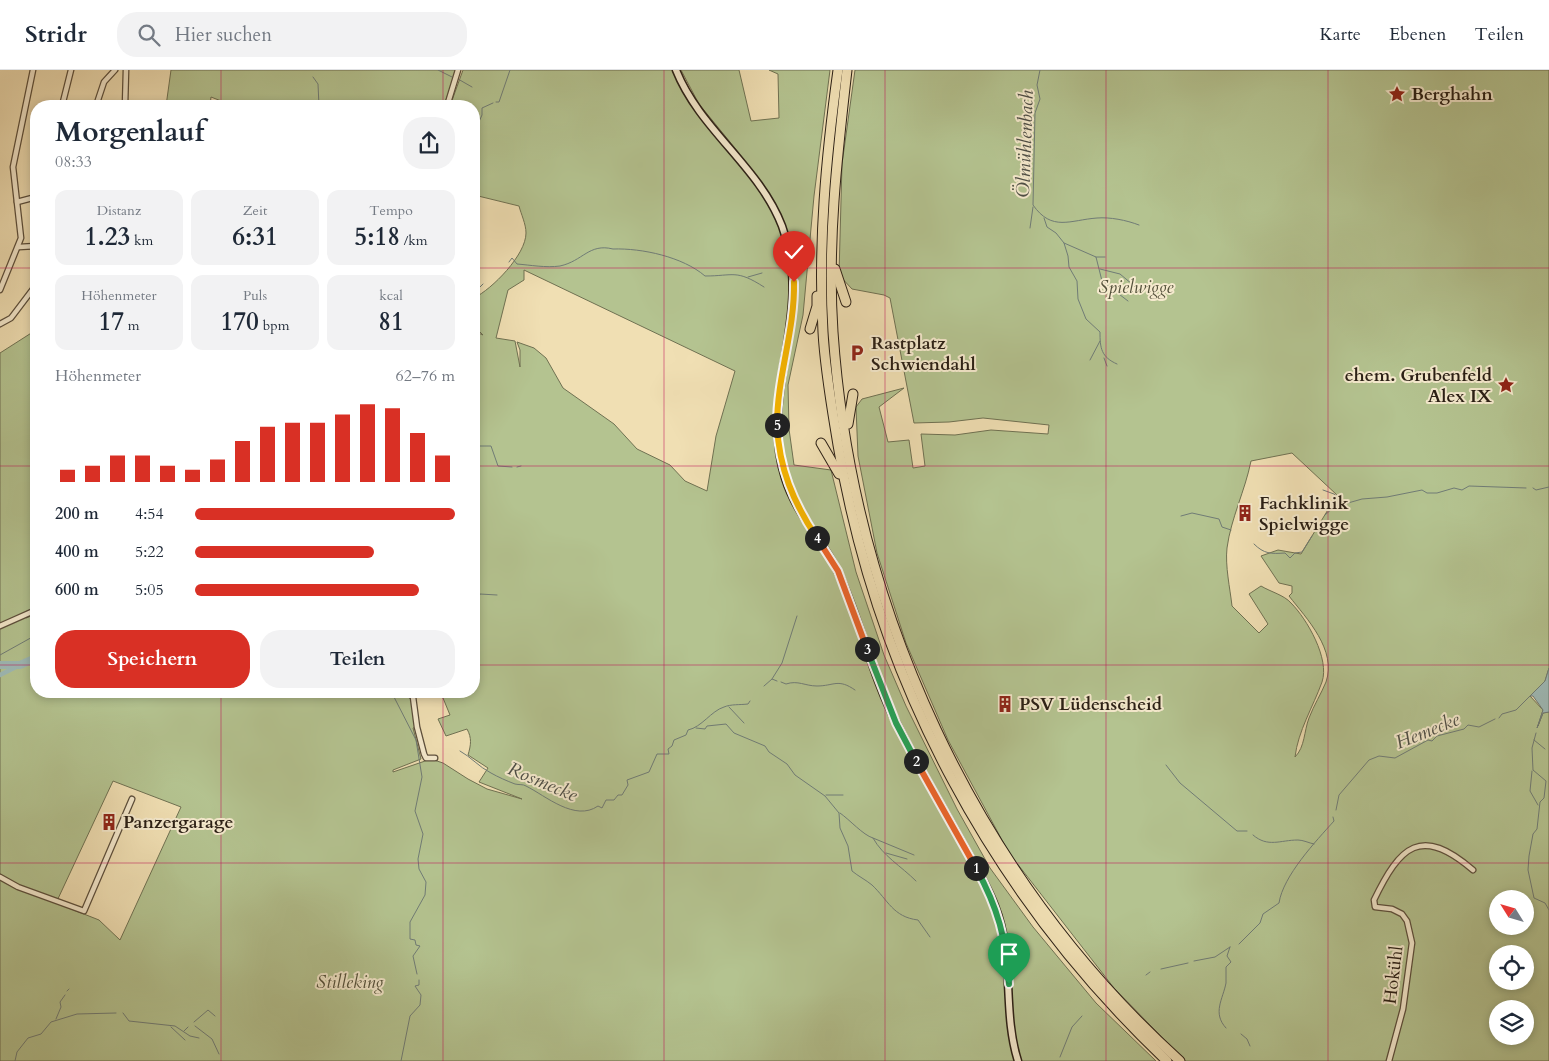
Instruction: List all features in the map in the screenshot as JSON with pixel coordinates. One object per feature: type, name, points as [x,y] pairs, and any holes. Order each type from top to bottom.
[{"type":"highway","points":[[838,70],[822,212],[823,332],[827,375],[846,493],[863,562],[889,642],[913,703],[968,811],[1000,864],[1034,913],[1109,1003],[1167,1061]]},
{"type":"highway","points":[[847,70],[834,202],[832,250],[833,331],[838,390],[849,454],[876,568],[899,644],[921,699],[975,806],[1005,858],[1113,995],[1180,1061]]},
{"type":"highway","points":[[832,250],[835,272],[846,302]]},
{"type":"highway","points":[[810,329],[817,306],[818,282],[822,269]]},
{"type":"highway","points":[[849,454],[848,414],[853,394]]},
{"type":"highway","points":[[821,443],[836,465],[846,493]]},
{"type":"main road","points":[[676,70],[691,102],[760,186],[782,225],[790,258],[794,294],[792,323],[777,414],[779,447],[785,479],[801,514],[838,571],[896,723],[997,909],[1004,937],[1012,1034],[1018,1061]]},
{"type":"street","points":[[0,290],[22,238],[13,176],[14,155],[33,70]]},
{"type":"street","points":[[64,100],[71,70]]},
{"type":"street","points":[[98,100],[104,82],[115,70]]},
{"type":"street","points":[[125,100],[126,70]]},
{"type":"street","points":[[449,100],[458,70]]},
{"type":"street","points":[[17,202],[30,199]]},
{"type":"street","points":[[19,247],[30,246]]},
{"type":"street","points":[[0,324],[11,318],[30,293]]},
{"type":"street","points":[[0,626],[30,613]]},
{"type":"street","points":[[413,698],[424,754],[426,758],[435,758]]},
{"type":"street","points":[[0,877],[18,887],[84,911],[132,799]]},
{"type":"street","name":"Hokühl","points":[[1389,1061],[1403,1009],[1412,943],[1405,917],[1396,910],[1375,908],[1374,900],[1396,860],[1407,851],[1416,847],[1427,845],[1442,848],[1473,870]]},
{"type":"green space","points":[[171,70],[456,70],[446,100],[219,100],[211,97],[211,100],[167,100]]},
{"type":"green space","name":"Stilleking","points":[[463,70],[676,70],[689,97],[737,156],[739,153],[699,104],[681,70],[739,70],[751,121],[779,118],[778,74],[769,70],[830,70],[814,196],[803,315],[788,385],[789,429],[794,465],[831,470],[856,572],[884,655],[906,706],[957,809],[990,868],[1033,927],[1096,1003],[1156,1061],[0,1061],[0,353],[30,334],[30,610],[25,612],[26,618],[30,616],[30,698],[410,698],[416,727],[413,728],[421,759],[393,770],[393,772],[431,759],[443,763],[487,789],[522,799],[479,782],[488,768],[468,755],[471,742],[467,729],[446,736],[438,719],[450,715],[443,698],[480,698],[480,334],[483,335],[480,332],[480,295],[507,270],[525,242],[526,233],[519,206],[480,196],[480,100],[452,100]],"holes":[[[524,270],[735,371],[716,436],[707,491],[685,481],[670,465],[637,449],[614,424],[563,388],[546,358],[534,348],[517,342],[520,350],[520,367],[515,341],[496,338],[508,290],[524,280]],[[113,781],[181,807],[120,940],[99,920],[56,903]]]},
{"type":"green space","name":"Spielwigge","points":[[855,70],[1549,70],[1549,668],[1545,681],[1530,696],[1543,710],[1538,726],[1543,713],[1549,712],[1549,1061],[1185,1061],[1114,988],[1009,853],[948,740],[906,643],[877,553],[858,456],[856,407],[862,399],[904,388],[879,407],[888,442],[909,440],[913,468],[925,466],[921,434],[955,435],[991,430],[1048,434],[1049,425],[983,418],[949,422],[914,423],[890,298],[884,295],[852,289],[839,275],[842,164]],"holes":[[[1292,453],[1337,495],[1301,554],[1278,550],[1261,556],[1279,583],[1292,586],[1292,593],[1289,596],[1312,625],[1324,647],[1327,658],[1326,682],[1309,718],[1301,749],[1295,757],[1302,728],[1322,682],[1324,673],[1320,651],[1304,619],[1291,603],[1261,586],[1249,594],[1268,624],[1259,633],[1232,606],[1227,570],[1229,537],[1251,461]]]},
{"type":"water","points":[[1549,668],[1549,712],[1543,713],[1537,728],[1543,710],[1533,696],[1530,696],[1545,681]]},
{"type":"waterway","points":[[438,70],[452,77]]},
{"type":"waterway","points":[[496,102],[499,102],[510,70]]},
{"type":"waterway","name":"Ölmühlenbach","points":[[1040,70],[1037,85],[1040,99],[1035,113],[1033,205],[1047,219],[1054,222],[1107,218],[1139,225]]},
{"type":"waterway","points":[[313,77],[318,84],[319,100]]},
{"type":"waterway","points":[[458,79],[472,87]]},
{"type":"waterway","points":[[480,120],[482,108],[493,103]]},
{"type":"waterway","points":[[1030,228],[1033,207]]},
{"type":"waterway","points":[[1044,218],[1047,227],[1056,233],[1064,243],[1069,267],[1077,281],[1078,299],[1086,319],[1100,332],[1102,351],[1117,364]]},
{"type":"waterway","points":[[1064,243],[1096,257],[1102,281],[1128,301]]},
{"type":"waterway","points":[[509,262],[512,258],[517,264],[555,267],[568,264],[598,248],[637,250],[674,259],[696,269],[705,276],[741,276],[755,281],[764,287]]},
{"type":"waterway","points":[[1096,257],[1105,257]]},
{"type":"waterway","points":[[1100,269],[1120,274],[1132,284]]},
{"type":"waterway","points":[[748,277],[762,273]]},
{"type":"waterway","points":[[480,287],[483,284]]},
{"type":"waterway","points":[[1090,360],[1100,341]]},
{"type":"waterway","points":[[1104,358],[1107,366]]},
{"type":"waterway","points":[[480,446],[491,446],[498,466],[512,467]]},
{"type":"waterway","points":[[517,467],[521,466]]},
{"type":"waterway","points":[[1325,515],[1334,507],[1362,499],[1387,497],[1422,490],[1427,493],[1437,493],[1454,488],[1462,490],[1469,486],[1526,488]]},
{"type":"waterway","points":[[1533,488],[1536,490],[1549,487]]},
{"type":"waterway","points":[[1323,490],[1334,494],[1344,502]]},
{"type":"waterway","points":[[1181,516],[1192,513],[1219,519],[1222,527],[1231,530]]},
{"type":"waterway","points":[[1254,544],[1265,552],[1285,553],[1290,558],[1295,553],[1302,552],[1312,536]]},
{"type":"waterway","points":[[480,594],[497,595]]},
{"type":"waterway","points":[[772,679],[782,663],[797,616]]},
{"type":"waterway","points":[[0,655],[30,638]]},
{"type":"waterway","points":[[0,665],[20,665],[30,661]]},
{"type":"waterway","points":[[0,675],[20,665]]},
{"type":"waterway","name":"Rosmecke","points":[[764,686],[772,679],[777,681]]},
{"type":"waterway","name":"Rosmecke","points":[[781,682],[813,686],[840,683],[855,690]]},
{"type":"waterway","name":"Hemecke","points":[[1499,718],[1502,714],[1516,710],[1530,696]]},
{"type":"waterway","name":"Hemecke","points":[[395,698],[416,740],[422,777],[415,811],[423,834],[418,859],[419,869],[426,882],[425,895],[410,922],[410,939],[415,940],[416,945],[420,946],[413,956],[417,974]]},
{"type":"waterway","name":"Rosmecke","points":[[460,751],[494,774],[515,784],[525,785],[561,806],[580,811],[598,806],[602,808],[606,800],[614,800],[618,795],[622,795],[628,785],[627,780],[649,772],[657,754],[669,754],[668,749],[672,746],[674,740],[686,735],[688,730],[698,726],[719,709],[730,705],[748,704],[750,701]]},
{"type":"waterway","points":[[729,707],[744,723]]},
{"type":"waterway","name":"Hemecke","points":[[1336,810],[1339,795],[1369,760],[1379,756],[1395,758],[1428,740],[1432,741],[1437,736],[1464,729],[1468,725],[1479,727],[1495,719]]},
{"type":"waterway","points":[[696,728],[705,729],[707,726],[726,724],[734,733],[765,746],[769,752],[787,764],[795,775],[825,796],[839,813],[840,828],[848,846],[852,871],[872,885],[897,912],[918,920],[930,937]]},
{"type":"waterway","points":[[1536,733],[1532,748],[1533,770],[1546,781],[1544,798],[1540,802],[1537,829],[1533,834],[1528,870],[1534,898],[1545,903],[1549,910]]},
{"type":"waterway","points":[[1534,740],[1545,749]]},
{"type":"waterway","points":[[1166,765],[1180,783],[1237,831],[1247,831]]},
{"type":"waterway","points":[[1532,771],[1530,791],[1538,805]]},
{"type":"waterway","points":[[826,795],[843,795]]},
{"type":"waterway","points":[[840,813],[861,831],[873,838],[887,856],[916,881]]},
{"type":"waterway","name":"Hemecke","points":[[1239,944],[1260,923],[1263,914],[1279,903],[1293,870],[1334,821],[1333,817]]},
{"type":"waterway","points":[[1253,835],[1269,842],[1302,840],[1314,844]]},
{"type":"waterway","points":[[873,838],[914,855]]},
{"type":"waterway","points":[[886,853],[907,859]]},
{"type":"waterway","points":[[1194,961],[1215,957],[1230,947]]},
{"type":"waterway","name":"Hemecke","points":[[1226,1028],[1219,1011],[1226,983],[1226,967],[1231,962],[1227,956],[1230,947]]},
{"type":"waterway","points":[[1161,969],[1188,963]]},
{"type":"waterway","points":[[1146,975],[1150,972]]},
{"type":"waterway","name":"Hemecke","points":[[401,1061],[410,1016],[420,1005],[421,995],[415,986],[419,985],[419,980]]},
{"type":"waterway","points":[[56,1019],[61,1007],[60,1002],[65,995]]},
{"type":"waterway","points":[[194,1022],[208,1010],[215,1016]]},
{"type":"waterway","points":[[15,1061],[17,1052],[28,1038],[41,1034],[51,1022],[77,1014],[116,1013]]},
{"type":"waterway","points":[[123,1013],[129,1021],[175,1026],[190,1036],[199,1038]]},
{"type":"waterway","points":[[1060,1057],[1072,1027],[1082,1016]]},
{"type":"waterway","points":[[195,1026],[212,1039],[219,1054]]},
{"type":"waterway","points":[[171,1027],[185,1040]]},
{"type":"waterway","points":[[184,1031],[188,1027]]},
{"type":"waterway","name":"Hemecke","points":[[1241,1034],[1247,1039],[1250,1046]]},
{"type":"place","name":"Berghahn","points":[[1397,94]]},
{"type":"place","name":"Rastplatz Schwiendahl","points":[[857,353]]},
{"type":"place","name":"ehem. Grubenfeld Alex IX","points":[[1506,385]]},
{"type":"place","name":"Fachklinik Spielwigge","points":[[1245,513]]},
{"type":"place","name":"PSV Lüdenscheid","points":[[1005,704]]},
{"type":"place","name":"Panzergarage","points":[[109,822]]},
{"type":"route","points":[[794,282],[792,323],[777,414],[780,459],[785,479],[805,521],[838,571],[865,646],[896,723],[994,902],[1004,937],[1008,960],[1009,984]]}]
